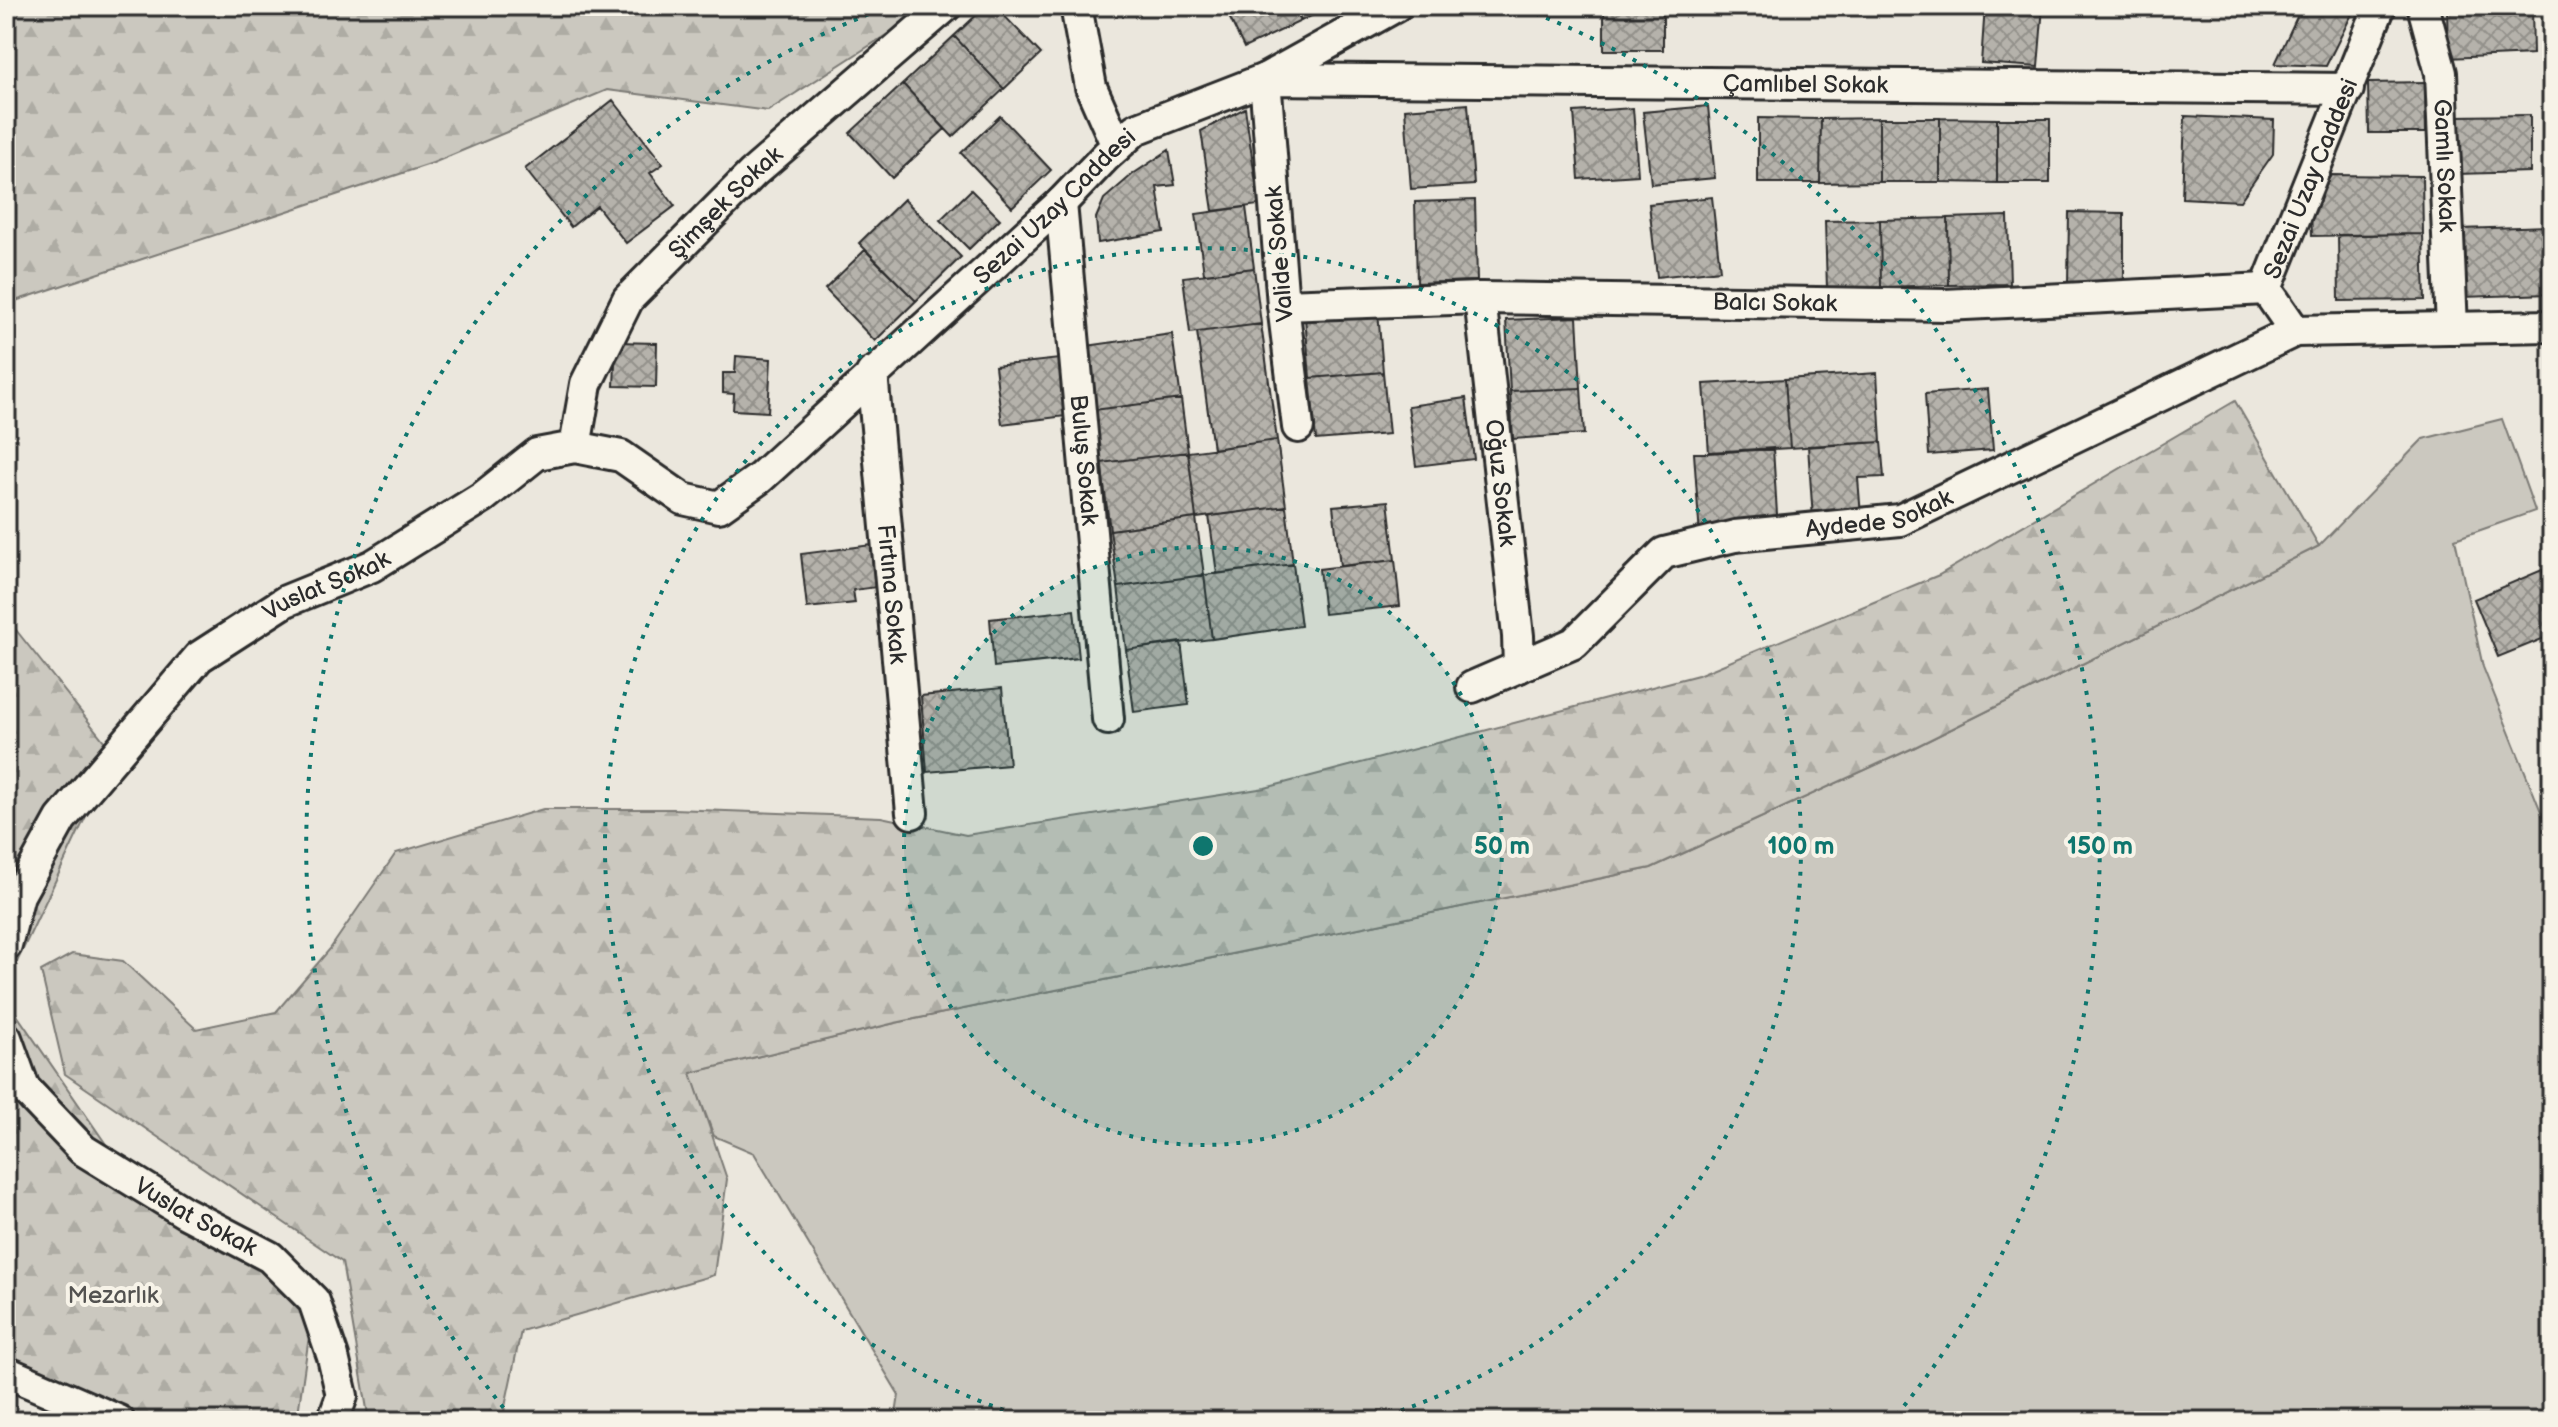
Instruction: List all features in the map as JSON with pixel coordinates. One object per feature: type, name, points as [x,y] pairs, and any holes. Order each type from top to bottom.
[{"type":"street","name":"Şimşek Sokak","points":[[575,447],[586,384],[628,299],[753,173],[946,6]]},
{"type":"street","points":[[1076,6],[1091,87],[1117,146]]},
{"type":"street","name":"Sezai Uzay Caddesi","points":[[760,478],[1061,203],[1136,129],[1265,79],[1396,6]]},
{"type":"street","name":"Sezai Uzay Caddesi","points":[[2295,331],[2266,289],[2380,6]]},
{"type":"street","name":"Gamlı Sokak","points":[[2423,6],[2441,73],[2452,328]]},
{"type":"street","name":"Çamlıbel Sokak","points":[[1265,79],[2348,89]]},
{"type":"street","name":"Valide Sokak","points":[[1265,79],[1283,305],[1298,427]]},
{"type":"street","name":"Buluş Sokak","points":[[1061,203],[1108,719]]},
{"type":"street","name":"Balcı Sokak","points":[[1283,305],[1480,298],[1945,305],[2266,289]]},
{"type":"street","name":"Oğuz Sokak","points":[[1480,298],[1517,621],[1519,667]]},
{"type":"street","points":[[2295,331],[2552,326]]},
{"type":"street","name":"Aydede Sokak","points":[[1472,687],[1574,643],[1664,553],[1735,536],[1900,520],[2295,331]]},
{"type":"street","name":"Fırtına Sokak","points":[[872,373],[912,813]]},
{"type":"street","name":"Vuslat Sokak","points":[[6,945],[19,895],[61,819],[199,657],[286,601],[372,566],[483,497],[537,454],[575,447],[621,456],[683,499],[719,507],[760,478]]},
{"type":"street","name":"Vuslat Sokak","points":[[6,1038],[24,1088],[83,1150],[184,1212],[270,1257],[314,1301],[342,1396],[333,1421]]},
{"type":"street","points":[[6,1372],[119,1421]]},
{"type":"green space","points":[[6,6],[931,6],[768,111],[607,90],[433,163],[6,304]]},
{"type":"green space","points":[[2235,401],[2319,546],[1913,748],[1651,868],[895,1023],[691,1073],[727,1179],[714,1275],[521,1331],[502,1421],[369,1421],[342,1262],[65,1074],[41,971],[72,954],[123,961],[196,1029],[276,1012],[330,949],[396,853],[543,809],[673,809],[881,817],[966,835],[1265,788],[1698,675],[1939,575]]},
{"type":"green space","points":[[2502,419],[2535,511],[2455,539],[2483,667],[2552,839],[2552,1421],[895,1421],[899,1395],[754,1153],[714,1136],[690,1073],[895,1023],[1651,868],[1913,748],[2319,546],[2423,439]]},
{"type":"green space","points":[[6,627],[16,630],[115,755],[6,985]]},
{"type":"green space","name":"Mezarlık","points":[[6,999],[130,1179],[314,1301],[297,1421],[155,1421],[6,1370]]},
{"type":"building","points":[[986,6],[995,6],[1041,54],[1004,89],[954,36]]},
{"type":"building","points":[[1224,6],[1294,6],[1301,21],[1244,48]]},
{"type":"building","points":[[1294,6],[1332,6],[1301,21]]},
{"type":"building","points":[[1604,6],[1663,6],[1663,50],[1604,50]]},
{"type":"building","points":[[1985,6],[2043,6],[2038,67],[1981,63]]},
{"type":"building","points":[[2302,6],[2356,6],[2326,66],[2275,64]]},
{"type":"building","points":[[2447,6],[2532,6],[2533,54],[2448,58]]},
{"type":"building","points":[[954,36],[1004,89],[953,137],[903,84]]},
{"type":"building","points":[[2542,64],[2552,64],[2552,179],[2546,179]]},
{"type":"building","points":[[2425,82],[2426,133],[2369,133],[2368,83]]},
{"type":"building","points":[[903,84],[945,129],[892,178],[850,133]]},
{"type":"building","points":[[613,100],[663,164],[650,173],[675,206],[626,243],[597,206],[571,227],[525,169]]},
{"type":"building","points":[[1468,104],[1474,185],[1411,189],[1405,109]]},
{"type":"building","points":[[1708,106],[1715,178],[1651,184],[1643,112]]},
{"type":"building","points":[[1245,108],[1259,205],[1213,211],[1201,131]]},
{"type":"building","points":[[1633,108],[1638,175],[1579,179],[1574,112]]},
{"type":"building","points":[[2530,115],[2530,172],[2456,174],[2455,116]]},
{"type":"building","points":[[1000,116],[1051,170],[1012,207],[961,153]]},
{"type":"building","points":[[2185,116],[2274,120],[2273,154],[2240,201],[2182,198]]},
{"type":"building","points":[[1758,118],[1821,119],[1820,183],[1758,183]]},
{"type":"building","points":[[1879,118],[1940,118],[1940,182],[1879,182]]},
{"type":"building","points":[[1879,118],[1879,182],[1820,183],[1821,119]]},
{"type":"building","points":[[1940,118],[1997,119],[1997,183],[1940,182]]},
{"type":"building","points":[[1997,119],[2050,119],[2050,183],[1997,183]]},
{"type":"building","points":[[1169,150],[1175,185],[1157,187],[1164,232],[1098,243],[1096,218],[1104,199],[1133,174]]},
{"type":"building","points":[[2331,175],[2422,176],[2423,234],[2312,236],[2311,210]]},
{"type":"building","points":[[2546,179],[2552,179],[2552,238],[2549,238]]},
{"type":"building","points":[[971,190],[1000,219],[969,249],[940,220]]},
{"type":"building","points":[[1712,197],[1720,270],[1657,277],[1649,204]]},
{"type":"building","points":[[904,199],[961,257],[916,301],[859,243]]},
{"type":"building","points":[[1475,200],[1477,281],[1417,283],[1415,202]]},
{"type":"building","points":[[1246,207],[1254,268],[1204,274],[1196,214]]},
{"type":"building","points":[[2069,212],[2124,213],[2124,285],[2068,285]]},
{"type":"building","points":[[2008,216],[2010,284],[1949,285],[1948,218]]},
{"type":"building","points":[[1948,218],[1949,285],[1881,287],[1880,220]]},
{"type":"building","points":[[1880,220],[1881,287],[1827,289],[1825,221]]},
{"type":"building","points":[[2548,226],[2550,294],[2463,297],[2461,229]]},
{"type":"building","points":[[2423,234],[2425,300],[2339,301],[2338,235]]},
{"type":"building","points":[[865,250],[916,301],[875,341],[825,289]]},
{"type":"building","points":[[1254,268],[1261,324],[1190,333],[1183,277]]},
{"type":"building","points":[[1378,311],[1383,372],[1310,378],[1305,317]]},
{"type":"building","points":[[1577,317],[1581,388],[1510,391],[1506,320]]},
{"type":"building","points":[[1261,324],[1277,440],[1213,449],[1197,332]]},
{"type":"building","points":[[1172,334],[1181,399],[1094,410],[1086,346]]},
{"type":"building","points":[[616,342],[657,343],[656,387],[614,386]]},
{"type":"building","points":[[736,356],[771,359],[768,412],[733,410],[734,394],[723,393],[723,373],[735,373]]},
{"type":"building","points":[[1059,359],[1066,416],[1002,424],[995,366]]},
{"type":"building","points":[[1383,372],[1389,434],[1316,440],[1310,378]]},
{"type":"building","points":[[1877,373],[1881,442],[1790,448],[1785,379]]},
{"type":"building","points":[[1785,379],[1790,448],[1709,453],[1704,384]]},
{"type":"building","points":[[1581,388],[1584,434],[1513,439],[1510,391]]},
{"type":"building","points":[[1988,389],[1993,450],[1929,455],[1925,394]]},
{"type":"building","points":[[1466,398],[1474,459],[1416,466],[1408,406]]},
{"type":"building","points":[[1181,399],[1188,452],[1101,463],[1094,410]]},
{"type":"building","points":[[1277,440],[1286,506],[1196,518],[1188,452]]},
{"type":"building","points":[[1881,442],[1884,477],[1858,478],[1861,516],[1813,519],[1808,446]]},
{"type":"building","points":[[1773,448],[1778,531],[1700,537],[1694,453]]},
{"type":"building","points":[[1188,452],[1196,518],[1110,530],[1101,463]]},
{"type":"building","points":[[1388,501],[1395,560],[1340,566],[1333,506]]},
{"type":"building","points":[[1286,506],[1293,564],[1217,574],[1209,516]]},
{"type":"building","points":[[1196,518],[1204,575],[1118,587],[1110,530]]},
{"type":"building","points":[[871,545],[877,587],[853,590],[855,603],[807,608],[801,554]]},
{"type":"building","points":[[1395,560],[1400,606],[1324,614],[1319,569]]},
{"type":"building","points":[[1293,564],[1301,626],[1212,639],[1204,575]]},
{"type":"building","points":[[2542,570],[2552,593],[2552,635],[2498,657],[2474,599]]},
{"type":"building","points":[[1204,575],[1212,639],[1126,650],[1118,587]]},
{"type":"building","points":[[1074,610],[1079,658],[994,667],[990,619]]},
{"type":"building","points":[[1181,642],[1189,705],[1134,712],[1126,650]]},
{"type":"building","points":[[1002,688],[1009,765],[927,772],[921,696]]}]
